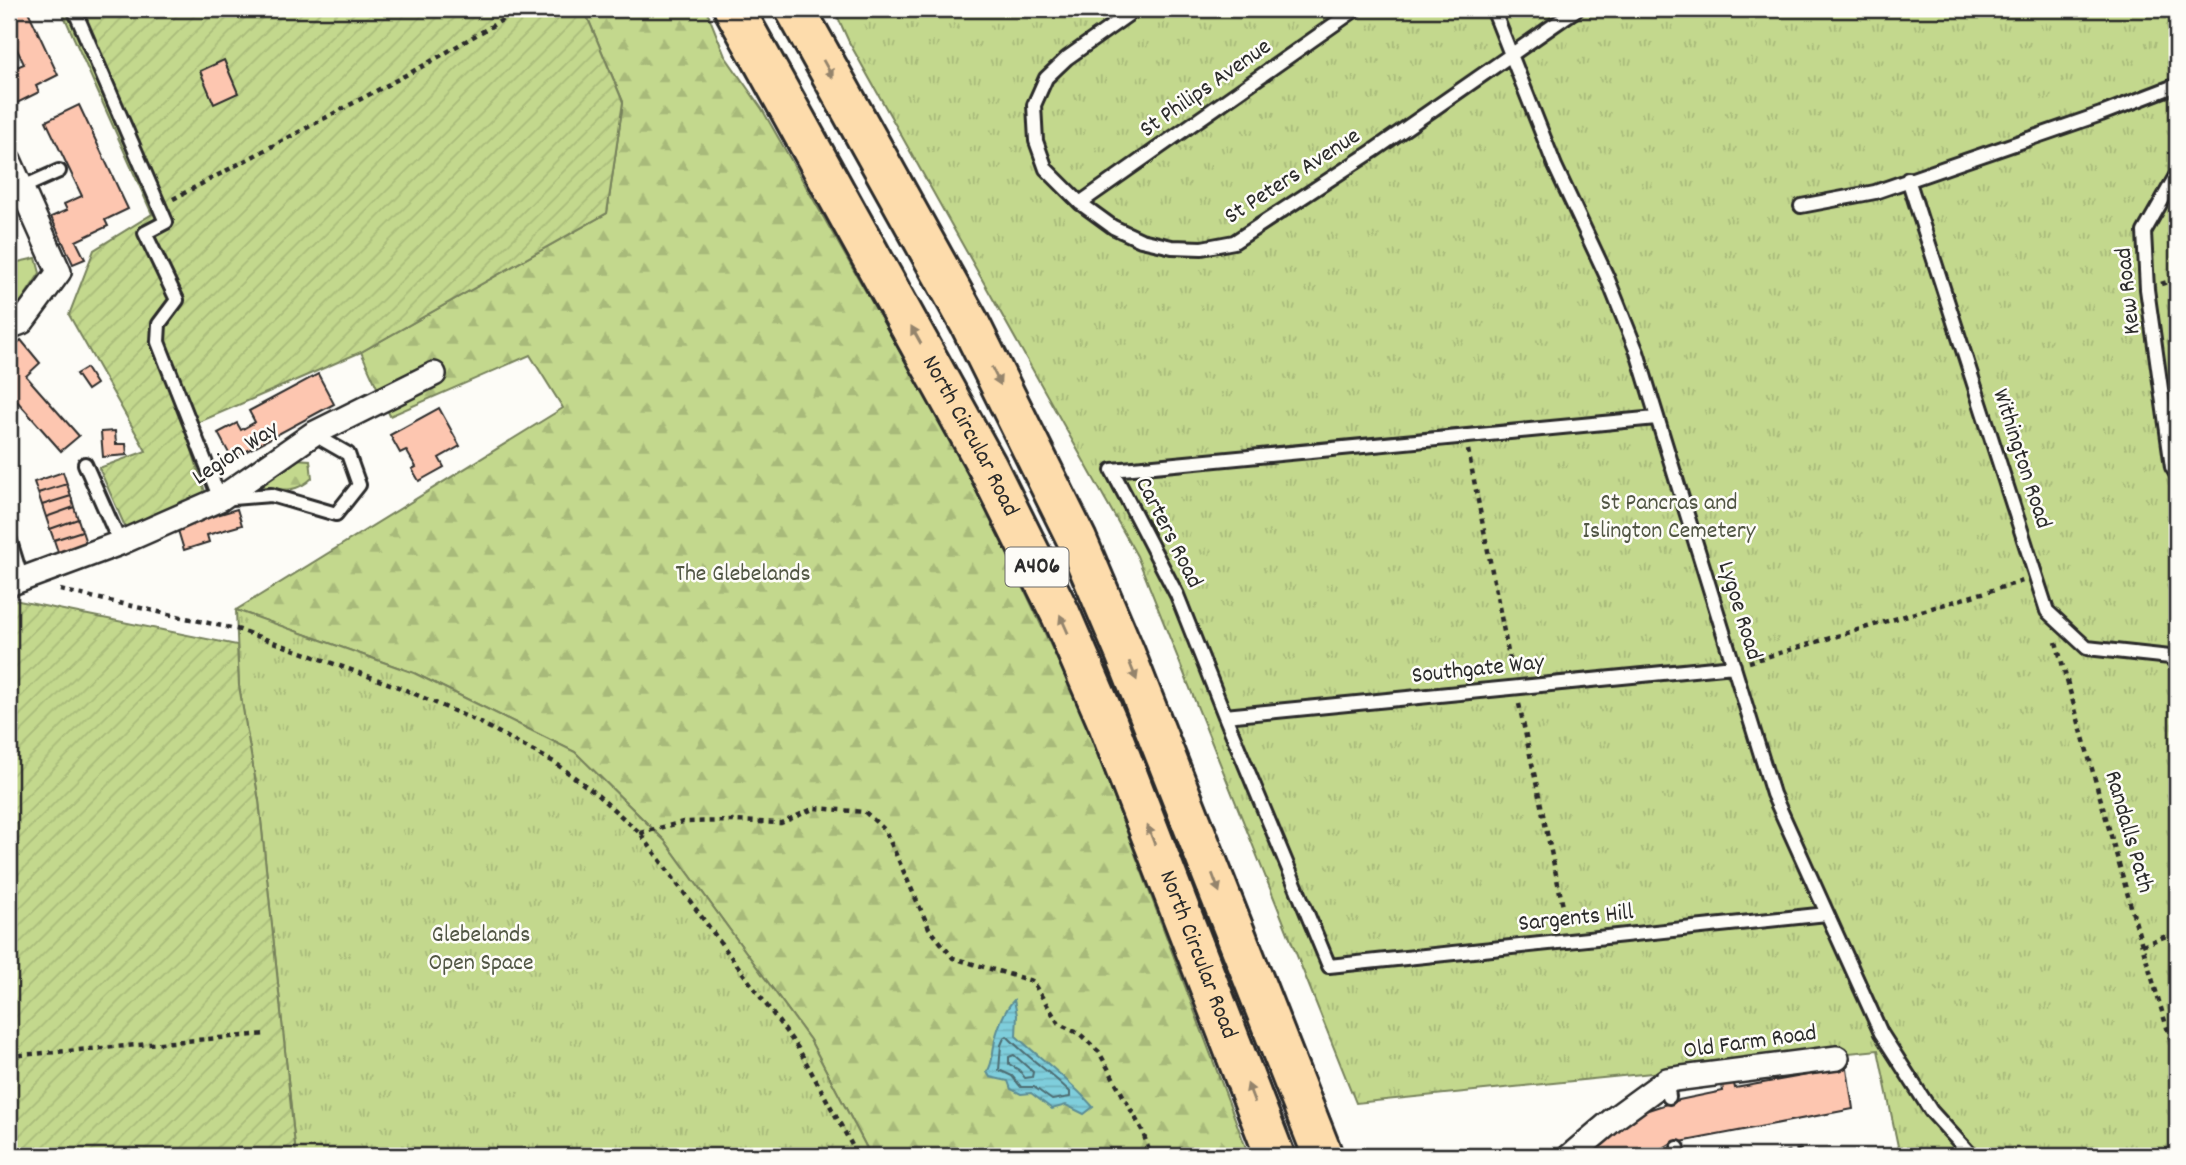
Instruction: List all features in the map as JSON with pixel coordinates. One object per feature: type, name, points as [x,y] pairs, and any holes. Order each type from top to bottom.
[{"type":"highway","name":"North Circular Road","points":[[734,9],[987,466],[1061,615],[1108,724],[1275,1156]]},
{"type":"highway","name":"North Circular Road","points":[[796,9],[970,324],[1077,540],[1130,665],[1323,1156]]},
{"type":"street","points":[[9,160],[59,272],[22,321],[9,327]]},
{"type":"street","name":"Legion Way","points":[[15,582],[120,543],[220,499],[313,434],[434,374]]},
{"type":"street","name":"Old Farm Road","points":[[1570,1156],[1615,1118],[1668,1089],[1837,1058]]},
{"type":"lane","points":[[74,9],[166,222],[145,233],[177,300],[159,324],[158,342],[220,499],[271,495],[336,514],[359,485],[348,454],[313,434]]},
{"type":"lane","name":"St Peters Avenue","points":[[1136,9],[1067,58],[1046,78],[1034,105],[1036,141],[1046,169],[1080,203],[1113,227],[1141,240],[1172,247],[1202,248],[1234,242],[1373,151],[1577,9]]},
{"type":"lane","name":"St Philips Avenue","points":[[1080,203],[1356,9]]},
{"type":"lane","name":"Lygoe Road","points":[[1493,9],[1555,166],[1607,277],[1637,352],[1773,794],[1881,1033],[1931,1111],[1972,1156]]},
{"type":"lane","points":[[1801,206],[1875,192],[2177,85]]},
{"type":"lane","points":[[21,188],[59,171]]},
{"type":"lane","name":"Kew Road","points":[[2177,174],[2144,232],[2147,289],[2172,467],[2177,475]]},
{"type":"lane","name":"Withington Road","points":[[1908,179],[2047,611]]},
{"type":"lane","name":"Carters Road","points":[[1329,966],[1177,595],[1112,470],[1656,418]]},
{"type":"lane","points":[[85,464],[120,543]]},
{"type":"lane","points":[[9,538],[15,582]]},
{"type":"lane","points":[[2047,611],[2087,648],[2170,657],[2177,664]]},
{"type":"lane","name":"Southgate Way","points":[[1225,716],[1734,667]]},
{"type":"lane","name":"Sargents Hill","points":[[1329,966],[1827,914]]},
{"type":"path","points":[[158,207],[421,67],[509,16],[506,9]]},
{"type":"path","points":[[1734,667],[2037,577]]},
{"type":"path","points":[[15,582],[240,630],[401,688],[480,722],[554,762],[594,792],[640,833],[799,1048],[858,1156]]},
{"type":"path","name":"Randalls Path","points":[[2047,611],[2177,1061]]},
{"type":"path","points":[[640,833],[683,822],[781,823],[815,808],[865,812],[885,830],[929,928],[953,958],[1032,981],[1059,1024],[1080,1034],[1099,1052],[1142,1130],[1151,1156]]},
{"type":"path","points":[[2142,945],[2177,932]]},
{"type":"path","points":[[9,1056],[266,1034]]},
{"type":"path","points":[[1766,1156],[1800,1150],[1801,1156]]},
{"type":"green space","points":[[61,9],[584,9],[623,102],[607,213],[361,352],[185,428],[206,495],[127,531],[99,468],[146,451],[69,315],[94,250],[152,214]]},
{"type":"green space","name":"The Glebelands","points":[[584,9],[706,9],[725,56],[762,109],[973,480],[1081,710],[1249,1156],[871,1156],[810,1040],[665,841],[575,752],[414,673],[236,610],[563,408],[530,355],[390,416],[361,352],[607,213],[623,102]]},
{"type":"green space","name":"St Pancras and Islington Cemetery","points":[[834,9],[2177,9],[2177,1156],[1900,1156],[1878,1050],[1356,1103],[1137,556],[849,42]]},
{"type":"green space","points":[[36,258],[40,273],[12,315],[9,315],[9,264]]},
{"type":"green space","points":[[295,459],[310,460],[312,478],[306,483],[286,490],[256,487]]},
{"type":"green space","points":[[9,599],[237,645],[239,686],[259,801],[296,1156],[9,1156]]},
{"type":"green space","name":"Glebelands Open Space","points":[[236,610],[414,673],[575,752],[665,841],[810,1040],[871,1156],[296,1156],[259,801],[239,686]]},
{"type":"water","points":[[1014,1000],[1017,1015],[1016,1036],[1093,1107],[1084,1114],[1066,1105],[1052,1109],[1031,1093],[1021,1094],[1011,1089],[1008,1081],[990,1077],[987,1072],[997,1034],[1004,1015]]},
{"type":"building","points":[[9,9],[27,9],[58,75],[36,86],[39,92],[9,107],[9,62],[14,59],[17,67],[24,64],[9,33]]},
{"type":"building","points":[[224,60],[238,93],[214,104],[200,71]]},
{"type":"building","points":[[79,105],[128,209],[105,220],[108,226],[76,241],[85,259],[73,264],[51,217],[67,210],[64,204],[82,196],[46,121]]},
{"type":"building","points":[[21,340],[40,363],[26,376],[79,436],[61,451],[9,392],[9,351]]},
{"type":"building","points":[[86,368],[96,384],[87,390],[76,374]]},
{"type":"building","points":[[318,374],[334,404],[232,459],[218,433],[237,423],[241,430],[255,422],[249,411]]},
{"type":"building","points":[[439,408],[460,446],[439,458],[444,467],[419,481],[412,469],[416,467],[406,450],[400,453],[390,435]]},
{"type":"building","points":[[115,431],[116,444],[126,444],[127,455],[103,457],[101,432]]},
{"type":"building","points":[[63,472],[67,484],[38,493],[34,482]]},
{"type":"building","points":[[67,484],[71,496],[42,505],[38,493]]},
{"type":"building","points":[[71,496],[74,507],[46,517],[42,505]]},
{"type":"building","points":[[74,507],[78,519],[50,529],[46,517]]},
{"type":"building","points":[[237,509],[242,525],[207,535],[209,542],[184,550],[177,527]]},
{"type":"building","points":[[78,519],[82,531],[54,540],[50,529]]},
{"type":"building","points":[[82,531],[86,543],[58,552],[54,540]]},
{"type":"building","points":[[1847,1068],[1853,1109],[1670,1144],[1651,1156],[1593,1156],[1607,1138],[1645,1111],[1679,1100],[1723,1091],[1721,1078],[1732,1076],[1735,1088]]}]
